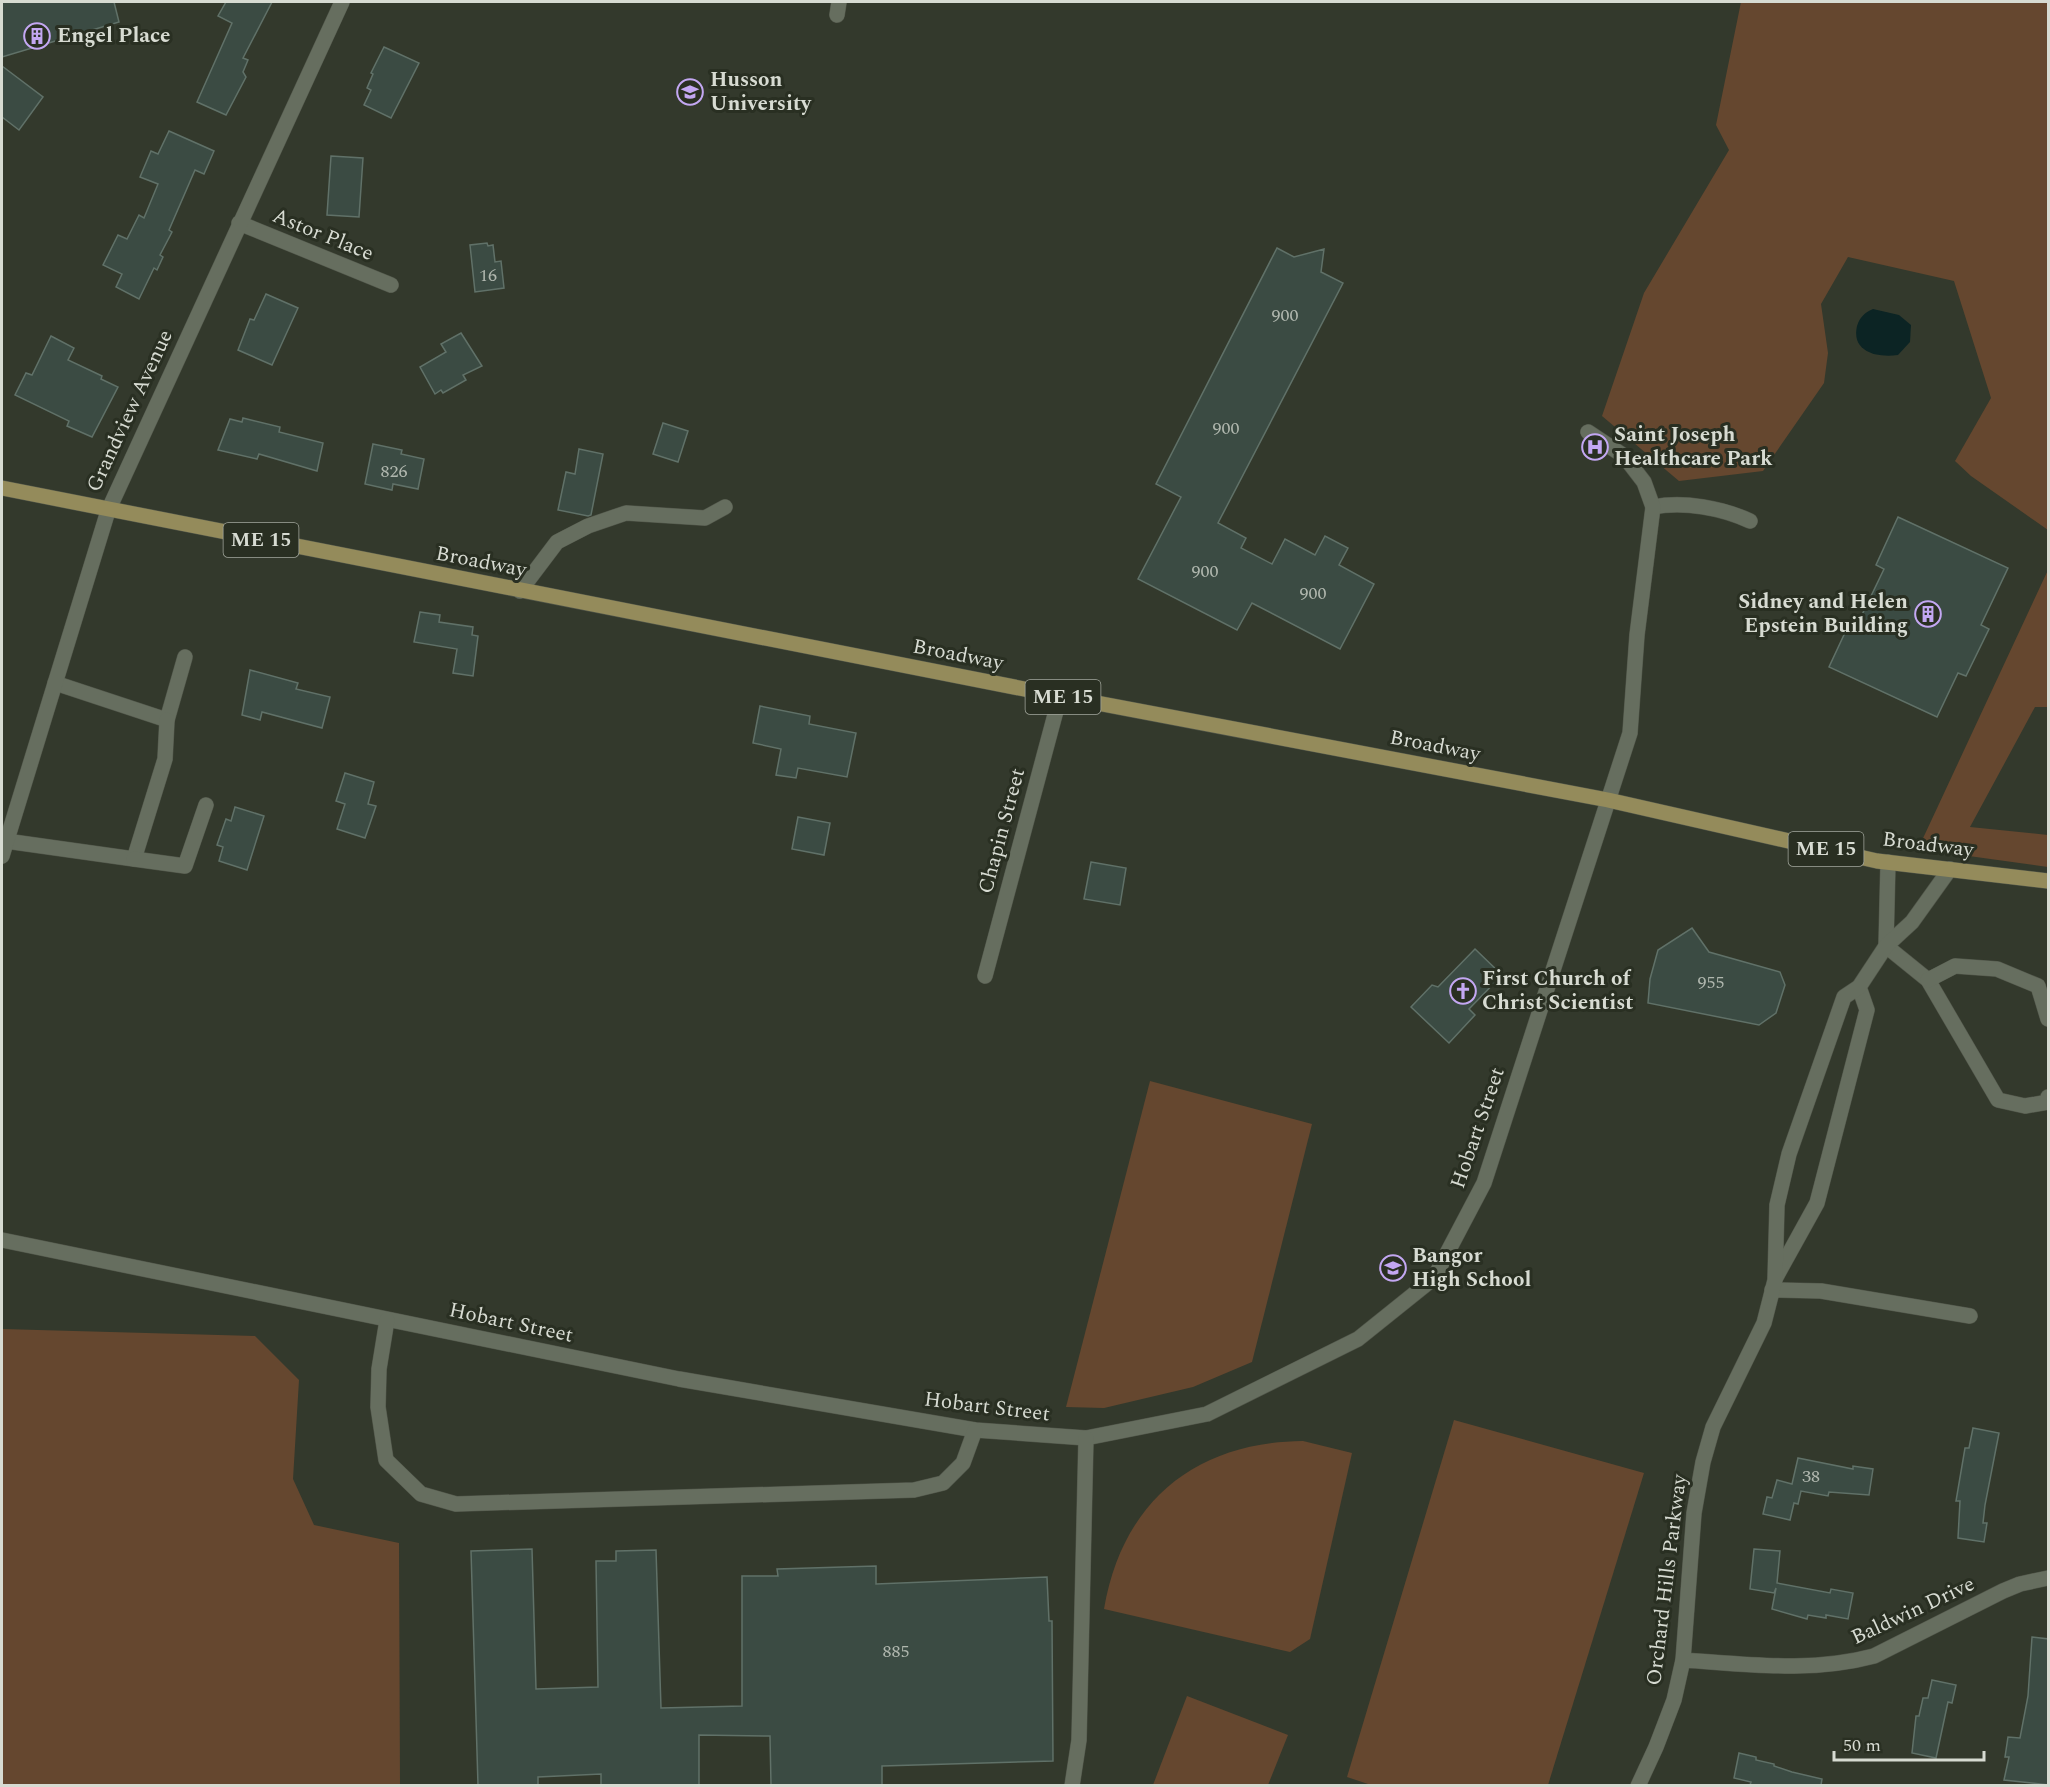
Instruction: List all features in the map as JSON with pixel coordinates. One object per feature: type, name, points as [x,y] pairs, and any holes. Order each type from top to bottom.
[{"type":"main road","name":"Broadway","points":[[2,488],[108,511],[1060,696],[1608,800],[1888,862],[2049,881]]},
{"type":"street","name":"Grandview Avenue","points":[[4,849],[108,511],[342,2]]},
{"type":"street","name":"Astor Place","points":[[239,223],[391,285]]},
{"type":"street","points":[[1588,432],[1624,456],[1644,482],[1653,507],[1668,504],[1730,511],[1750,521]]},
{"type":"street","points":[[520,591],[557,542],[588,526],[626,513],[705,518],[725,507]]},
{"type":"street","name":"Hobart Street","points":[[2,1240],[679,1379],[975,1430],[1086,1438],[1207,1414],[1358,1340],[1434,1278],[1485,1183],[1630,733],[1637,635],[1653,507]]},
{"type":"street","points":[[134,859],[165,759],[167,720],[184,657]]},
{"type":"street","points":[[55,683],[167,720]]},
{"type":"street","name":"Chapin Street","points":[[985,976],[1060,696]]},
{"type":"street","points":[[4,849],[134,859],[185,866],[206,805]]},
{"type":"street","points":[[1888,862],[1886,946],[1928,980],[1998,1100],[2025,1106],[2048,1101],[2049,1097]]},
{"type":"street","name":"Orchard Hills Parkway","points":[[1774,1285],[1777,1205],[1789,1154],[1845,997],[1859,987],[1886,946],[1911,922],[1950,869]]},
{"type":"street","points":[[1928,980],[1954,966],[1997,969],[2038,986],[2049,1019]]},
{"type":"street","name":"Orchard Hills Parkway","points":[[1638,1785],[1674,1700],[1683,1660],[1694,1513],[1703,1462],[1713,1427],[1757,1342],[1774,1285],[1817,1203],[1867,1010],[1859,987]]},
{"type":"street","points":[[1774,1285],[1970,1317]]},
{"type":"street","points":[[387,1320],[379,1369],[378,1407],[386,1460],[421,1494],[456,1504],[914,1490],[943,1483],[963,1463],[975,1430]]},
{"type":"street","points":[[1072,1785],[1079,1740],[1086,1438]]},
{"type":"street","name":"Baldwin Drive","points":[[1683,1660],[1802,1667],[1859,1660],[1874,1656],[2003,1591],[2020,1584],[2049,1578]]},
{"type":"shaded area","points":[[1741,2],[2048,2],[2048,530],[1971,476],[1955,461],[1991,398],[1954,281],[1848,257],[1821,304],[1828,353],[1824,383],[1763,471],[1679,481],[1602,416],[1644,293],[1729,150],[1716,125]]},
{"type":"shaded area","points":[[2048,570],[2048,707],[2035,707],[1970,827],[2048,835],[2048,867],[1918,849]]},
{"type":"shaded area","points":[[1150,1081],[1312,1124],[1252,1362],[1193,1387],[1104,1408],[1066,1407]]},
{"type":"shaded area","points":[[2,1329],[255,1336],[299,1380],[293,1479],[314,1525],[399,1543],[400,1785],[2,1785]]},
{"type":"shaded area","points":[[1454,1420],[1644,1473],[1548,1785],[1374,1786],[1347,1777]]},
{"type":"shaded area","points":[[1303,1441],[1352,1453],[1310,1639],[1290,1652],[1104,1609],[1113,1571],[1128,1538],[1146,1509],[1170,1485],[1197,1466],[1229,1453],[1264,1444]]},
{"type":"shaded area","points":[[1187,1696],[1288,1735],[1268,1785],[1153,1785]]},
{"type":"water","points":[[1873,309],[1899,315],[1911,325],[1910,342],[1898,355],[1874,354],[1858,342],[1856,335],[1858,323],[1867,312]]},
{"type":"building","name":"Engel Place","points":[[2,2],[114,2],[119,22],[2,57]]},
{"type":"building","points":[[226,2],[272,2],[243,58],[248,60],[243,72],[246,77],[226,115],[197,102],[232,23],[218,16]]},
{"type":"building","points":[[384,47],[419,63],[391,118],[364,105],[371,90],[367,88],[373,74],[371,73]]},
{"type":"building","points":[[2,66],[43,97],[19,130],[2,117]]},
{"type":"building","points":[[169,131],[214,151],[204,174],[195,170],[169,230],[172,232],[160,255],[163,257],[157,270],[154,268],[139,299],[116,287],[122,274],[103,265],[118,235],[127,239],[139,215],[144,218],[158,184],[140,177],[151,151],[158,154]]},
{"type":"building","points":[[331,156],[363,158],[359,217],[327,215]]},
{"type":"building","points":[[487,243],[488,246],[493,245],[495,262],[501,261],[504,288],[475,292],[470,245]]},
{"type":"building","points":[[1277,248],[1294,257],[1324,249],[1321,272],[1343,283],[1218,523],[1246,538],[1241,548],[1272,564],[1285,539],[1315,555],[1325,536],[1348,548],[1339,565],[1374,584],[1340,649],[1252,603],[1237,630],[1138,579],[1181,497],[1156,484]]},
{"type":"building","points":[[266,294],[298,308],[272,365],[238,350],[250,319],[254,320]]},
{"type":"building","points":[[461,333],[482,366],[463,375],[466,380],[443,393],[441,390],[435,394],[420,367],[446,352],[441,344]]},
{"type":"building","points":[[51,336],[74,348],[68,360],[102,376],[101,379],[118,387],[92,437],[67,426],[69,421],[15,395],[26,373],[32,375]]},
{"type":"building","points":[[243,418],[280,427],[279,432],[323,443],[317,471],[259,454],[257,459],[218,450],[230,419],[242,422]]},
{"type":"building","points":[[663,423],[688,431],[678,462],[653,454]]},
{"type":"building","points":[[373,444],[402,450],[401,454],[424,459],[418,489],[393,484],[392,490],[365,484]]},
{"type":"building","points":[[579,449],[603,454],[591,515],[588,516],[558,510],[566,472],[575,474]]},
{"type":"building","name":"Sidney and Helen Epstein Building","points":[[1898,517],[2008,568],[1981,625],[1989,629],[1966,676],[1958,673],[1937,717],[1829,667],[1850,622],[1857,625],[1884,569],[1876,565]]},
{"type":"building","points":[[420,612],[440,615],[439,622],[473,627],[472,635],[478,636],[473,676],[453,673],[457,649],[414,642]]},
{"type":"building","points":[[250,670],[298,683],[296,689],[330,697],[322,728],[262,712],[260,720],[242,715]]},
{"type":"building","points":[[760,706],[810,716],[809,724],[856,733],[847,777],[798,768],[796,778],[776,775],[781,749],[753,743]]},
{"type":"building","points":[[345,773],[374,782],[368,804],[376,806],[365,838],[337,829],[345,804],[336,801]]},
{"type":"building","points":[[235,807],[264,816],[247,870],[219,861],[223,847],[217,845],[226,819],[231,821]]},
{"type":"building","points":[[798,817],[830,823],[824,855],[792,849]]},
{"type":"building","points":[[1091,862],[1126,868],[1120,905],[1084,899]]},
{"type":"building","points":[[1692,928],[1709,952],[1780,972],[1785,985],[1776,1013],[1759,1025],[1648,1003],[1650,979],[1658,950]]},
{"type":"building","points":[[1475,949],[1502,975],[1469,1009],[1475,1015],[1449,1043],[1411,1007],[1432,985],[1438,987]]},
{"type":"building","points":[[1973,1428],[1999,1433],[1985,1505],[1983,1523],[1987,1523],[1984,1542],[1958,1538],[1960,1501],[1956,1501],[1965,1448],[1969,1448]]},
{"type":"building","points":[[1798,1458],[1853,1469],[1853,1466],[1873,1469],[1869,1495],[1829,1492],[1828,1496],[1801,1491],[1798,1504],[1794,1503],[1790,1520],[1763,1514],[1767,1497],[1772,1498],[1777,1480],[1792,1484]]},
{"type":"building","points":[[532,1549],[536,1689],[598,1687],[596,1561],[616,1561],[616,1551],[656,1550],[661,1708],[742,1706],[742,1576],[778,1576],[777,1569],[876,1566],[876,1584],[1047,1577],[1049,1621],[1052,1621],[1053,1761],[882,1766],[882,1785],[771,1785],[770,1736],[699,1735],[699,1785],[601,1785],[601,1774],[538,1777],[538,1785],[478,1785],[471,1551]]},
{"type":"building","points":[[1754,1549],[1780,1551],[1777,1583],[1830,1593],[1831,1589],[1853,1593],[1848,1619],[1808,1615],[1807,1619],[1772,1609],[1776,1588],[1774,1593],[1750,1589]]},
{"type":"building","points":[[2032,1637],[2049,1639],[2049,1785],[2004,1780],[2009,1757],[2005,1757],[2008,1737],[2020,1738],[2028,1696]]},
{"type":"building","points":[[1932,1680],[1956,1685],[1952,1703],[1948,1702],[1936,1758],[1912,1753],[1916,1716],[1919,1716],[1923,1698],[1928,1698]]},
{"type":"building","points":[[1739,1753],[1756,1757],[1756,1760],[1774,1764],[1774,1766],[1792,1772],[1822,1779],[1821,1785],[1750,1785],[1751,1782],[1734,1778]]},
{"type":"place","name":"Engel Place","points":[[37,36]]},
{"type":"place","name":"Husson University","points":[[690,92]]},
{"type":"place","name":"Saint Joseph Healthcare Park","points":[[1595,447]]},
{"type":"place","name":"Sidney and Helen Epstein Building","points":[[1928,614]]},
{"type":"place","name":"First Church of Christ Scientist","points":[[1463,991]]},
{"type":"place","name":"Bangor High School","points":[[1393,1268]]}]
